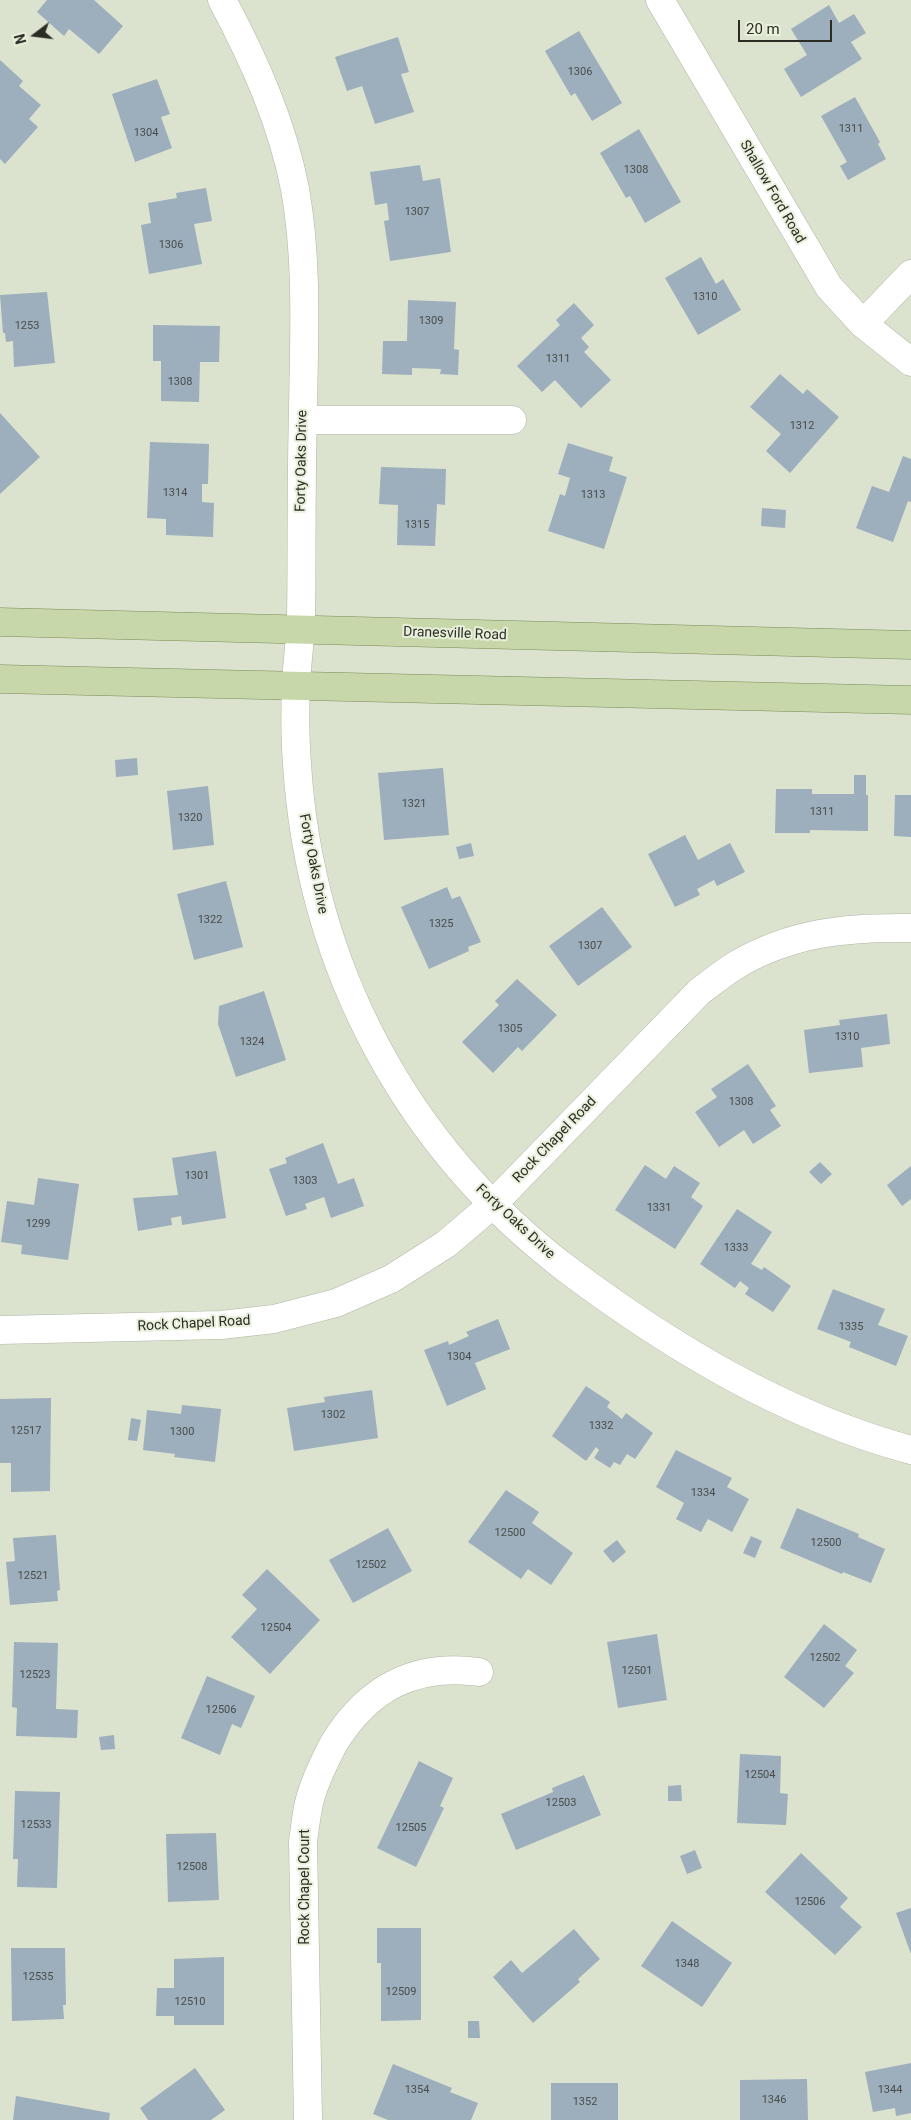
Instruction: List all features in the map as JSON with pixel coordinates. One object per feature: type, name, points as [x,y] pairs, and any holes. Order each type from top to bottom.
[{"type":"main road","name":"Dranesville Road","points":[[0,622],[301,628],[911,645]]},
{"type":"main road","points":[[0,679],[911,700]]},
{"type":"street","name":"Forty Oaks Drive","points":[[222,0],[249,50],[274,112],[294,187],[304,258],[301,628],[296,685],[297,762],[304,834],[319,906],[342,976],[373,1043],[408,1101],[450,1159],[492,1204],[544,1251],[653,1332],[737,1380],[815,1416],[911,1450]]},
{"type":"street","name":"Shallow Ford Road","points":[[660,0],[829,286],[863,324],[911,362]]},
{"type":"street","points":[[863,324],[911,274]]},
{"type":"street","points":[[303,420],[512,420]]},
{"type":"street","name":"Rock Chapel Road","points":[[0,1330],[222,1325],[274,1319],[336,1303],[390,1279],[446,1244],[492,1204],[699,992],[736,965],[779,944],[822,932],[863,927],[911,928]]},
{"type":"street","name":"Rock Chapel Court","points":[[308,2120],[303,1841],[309,1803],[324,1762],[345,1725],[361,1708],[393,1683],[426,1672],[458,1670],[478,1672]]},
{"type":"building","points":[[47,0],[94,0],[123,26],[99,54],[69,29],[64,36],[37,12]]},
{"type":"building","points":[[829,5],[839,23],[854,14],[866,33],[851,42],[862,59],[801,97],[784,69],[807,55],[791,29]]},
{"type":"building","points":[[579,31],[622,103],[592,121],[575,93],[571,96],[545,51]]},
{"type":"building","points":[[398,37],[409,72],[401,74],[414,112],[375,124],[362,86],[347,91],[335,57]]},
{"type":"building","points":[[0,60],[23,81],[19,86],[41,105],[29,119],[38,127],[5,164],[0,159]]},
{"type":"building","points":[[157,79],[170,114],[161,117],[172,148],[135,162],[112,94]]},
{"type":"building","points":[[855,97],[880,142],[878,144],[886,159],[848,180],[840,166],[847,162],[821,116]]},
{"type":"building","points":[[639,129],[681,202],[645,223],[630,196],[626,198],[600,153]]},
{"type":"building","points":[[420,165],[423,181],[440,178],[451,252],[390,261],[384,221],[389,220],[387,203],[375,205],[370,172]]},
{"type":"building","points":[[206,188],[212,221],[194,224],[202,264],[149,274],[141,225],[151,223],[148,203],[177,198],[176,193]]},
{"type":"building","points":[[701,257],[716,284],[723,279],[741,310],[698,335],[665,278]]},
{"type":"building","points":[[47,292],[55,363],[14,367],[13,341],[6,342],[5,333],[3,333],[0,295]]},
{"type":"building","points":[[408,300],[456,302],[454,349],[459,350],[458,375],[440,374],[441,369],[412,368],[412,375],[382,374],[383,341],[407,341]]},
{"type":"building","points":[[574,303],[594,325],[581,338],[589,347],[584,352],[611,380],[581,408],[555,380],[542,392],[517,366],[560,325],[556,320]]},
{"type":"building","points":[[153,325],[220,326],[219,362],[200,362],[199,402],[161,401],[161,361],[153,361]]},
{"type":"building","points":[[780,374],[803,394],[807,389],[839,417],[790,473],[766,451],[781,434],[750,407]]},
{"type":"building","points":[[0,413],[40,457],[0,494]]},
{"type":"building","points":[[150,442],[209,444],[208,484],[202,484],[202,502],[214,503],[213,537],[166,535],[166,519],[147,518]]},
{"type":"building","points":[[568,443],[613,457],[609,471],[627,477],[604,549],[548,531],[560,494],[565,496],[570,478],[558,474]]},
{"type":"building","points":[[903,456],[911,459],[911,502],[908,501],[893,542],[856,528],[872,486],[889,492]]},
{"type":"building","points":[[381,467],[446,469],[445,505],[437,504],[435,546],[397,545],[398,505],[379,504]]},
{"type":"building","points":[[762,508],[786,510],[785,528],[761,526]]},
{"type":"building","points":[[137,758],[138,775],[116,777],[115,760]]},
{"type":"building","points":[[443,768],[449,835],[384,840],[378,773]]},
{"type":"building","points":[[854,775],[866,775],[868,831],[810,830],[810,833],[775,833],[776,789],[812,789],[812,794],[854,794]]},
{"type":"building","points":[[208,786],[214,845],[173,850],[167,791]]},
{"type":"building","points":[[895,795],[911,795],[911,837],[894,836]]},
{"type":"building","points":[[685,835],[698,860],[730,843],[745,872],[717,886],[714,880],[697,889],[700,895],[675,907],[648,854]]},
{"type":"building","points":[[471,843],[474,856],[459,859],[456,847]]},
{"type":"building","points":[[226,881],[243,947],[194,960],[177,894]]},
{"type":"building","points":[[447,887],[452,899],[460,896],[481,942],[468,947],[469,951],[429,969],[401,907]]},
{"type":"building","points":[[602,907],[632,947],[578,986],[549,946]]},
{"type":"building","points":[[517,979],[557,1015],[522,1051],[518,1047],[493,1073],[462,1042],[499,1005],[495,1001]]},
{"type":"building","points":[[264,991],[286,1060],[236,1077],[218,1024],[219,1006]]},
{"type":"building","points":[[887,1014],[890,1044],[861,1048],[863,1067],[809,1073],[804,1030],[840,1025],[839,1020]]},
{"type":"building","points":[[748,1064],[776,1106],[770,1110],[781,1126],[753,1144],[744,1130],[719,1147],[695,1112],[717,1097],[711,1089]]},
{"type":"building","points":[[323,1143],[338,1184],[354,1178],[364,1206],[331,1218],[324,1197],[305,1204],[307,1209],[286,1216],[269,1169],[287,1163],[285,1158]]},
{"type":"building","points":[[216,1151],[226,1218],[182,1225],[181,1216],[171,1218],[172,1225],[138,1231],[133,1198],[178,1195],[172,1158]]},
{"type":"building","points":[[820,1162],[832,1174],[821,1184],[809,1172]]},
{"type":"building","points":[[645,1165],[666,1179],[674,1166],[700,1183],[691,1197],[703,1206],[675,1249],[615,1210]]},
{"type":"building","points":[[911,1166],[911,1199],[902,1206],[887,1185]]},
{"type":"building","points":[[38,1178],[79,1184],[68,1260],[21,1254],[22,1245],[1,1242],[7,1201],[34,1205]]},
{"type":"building","points":[[737,1209],[772,1232],[751,1264],[762,1270],[764,1267],[791,1286],[773,1312],[745,1294],[749,1288],[740,1281],[735,1288],[700,1264]]},
{"type":"building","points":[[833,1289],[885,1309],[878,1325],[908,1336],[896,1366],[849,1347],[851,1342],[817,1329]]},
{"type":"building","points":[[498,1319],[510,1349],[475,1363],[486,1389],[447,1406],[424,1350],[448,1341],[449,1345],[469,1336],[466,1332]]},
{"type":"building","points":[[586,1386],[610,1402],[607,1407],[622,1419],[626,1413],[653,1433],[635,1459],[627,1454],[620,1465],[614,1462],[610,1468],[594,1458],[599,1450],[596,1447],[586,1461],[552,1436]]},
{"type":"building","points":[[372,1390],[378,1438],[294,1451],[287,1408],[325,1402],[324,1397]]},
{"type":"building","points":[[51,1398],[50,1491],[11,1492],[11,1463],[0,1463],[0,1399]]},
{"type":"building","points":[[182,1405],[221,1409],[215,1462],[174,1457],[175,1454],[143,1450],[147,1410],[181,1414]]},
{"type":"building","points":[[131,1418],[141,1420],[137,1441],[128,1440]]},
{"type":"building","points":[[676,1450],[732,1478],[727,1487],[749,1499],[732,1532],[708,1519],[701,1532],[676,1519],[684,1503],[656,1487]]},
{"type":"building","points":[[506,1490],[539,1512],[532,1523],[573,1553],[551,1585],[528,1569],[521,1579],[468,1542]]},
{"type":"building","points":[[797,1508],[859,1534],[858,1537],[885,1549],[871,1583],[843,1572],[842,1574],[780,1548]]},
{"type":"building","points":[[388,1528],[412,1571],[353,1603],[329,1560]]},
{"type":"building","points":[[56,1535],[60,1590],[57,1591],[58,1601],[10,1605],[6,1562],[15,1561],[13,1538]]},
{"type":"building","points":[[751,1536],[762,1541],[755,1558],[743,1553]]},
{"type":"building","points":[[617,1540],[626,1552],[613,1563],[603,1551]]},
{"type":"building","points":[[267,1569],[320,1620],[270,1674],[231,1637],[257,1609],[242,1595]]},
{"type":"building","points":[[824,1624],[857,1650],[845,1666],[854,1673],[824,1708],[784,1677]]},
{"type":"building","points":[[657,1634],[667,1700],[618,1708],[607,1642]]},
{"type":"building","points":[[14,1642],[58,1643],[56,1709],[78,1710],[77,1738],[16,1736],[17,1708],[12,1707]]},
{"type":"building","points":[[207,1676],[255,1696],[241,1728],[232,1724],[220,1755],[181,1738]]},
{"type":"building","points":[[114,1735],[115,1749],[101,1750],[99,1737]]},
{"type":"building","points":[[740,1754],[781,1756],[780,1793],[788,1794],[786,1825],[737,1823]]},
{"type":"building","points":[[419,1761],[453,1778],[440,1806],[444,1808],[416,1867],[377,1848]]},
{"type":"building","points":[[584,1775],[601,1815],[516,1850],[501,1814],[553,1792],[552,1788]]},
{"type":"building","points":[[681,1785],[682,1801],[668,1801],[668,1786]]},
{"type":"building","points":[[15,1791],[60,1792],[57,1888],[17,1887],[18,1859],[13,1859]]},
{"type":"building","points":[[216,1833],[219,1900],[168,1902],[166,1834]]},
{"type":"building","points":[[695,1850],[702,1868],[687,1874],[680,1856]]},
{"type":"building","points":[[801,1853],[848,1898],[840,1907],[862,1927],[835,1955],[765,1892]]},
{"type":"building","points":[[911,1908],[911,1954],[896,1913]]},
{"type":"building","points":[[672,1921],[732,1963],[702,2007],[641,1966]]},
{"type":"building","points":[[377,1928],[421,1928],[421,2020],[381,2021],[381,1963],[377,1963]]},
{"type":"building","points":[[574,1929],[600,1959],[578,1979],[580,1982],[533,2023],[493,1977],[511,1960],[522,1973]]},
{"type":"building","points":[[11,1948],[65,1948],[66,2005],[63,2005],[64,2019],[12,2021]]},
{"type":"building","points":[[224,1957],[224,2025],[174,2025],[174,2016],[156,2016],[157,1988],[174,1988],[174,1959]]},
{"type":"building","points":[[468,2021],[479,2021],[480,2038],[468,2038]]},
{"type":"building","points":[[911,2063],[911,2113],[896,2116],[895,2108],[873,2112],[865,2072]]},
{"type":"building","points":[[393,2064],[452,2088],[450,2092],[478,2103],[471,2120],[388,2120],[373,2114]]},
{"type":"building","points":[[195,2068],[225,2110],[211,2120],[148,2120],[140,2108]]},
{"type":"building","points":[[807,2079],[808,2120],[740,2120],[740,2080]]},
{"type":"building","points":[[551,2083],[618,2083],[618,2120],[551,2120]]},
{"type":"building","points":[[16,2096],[110,2113],[109,2120],[13,2120]]}]
